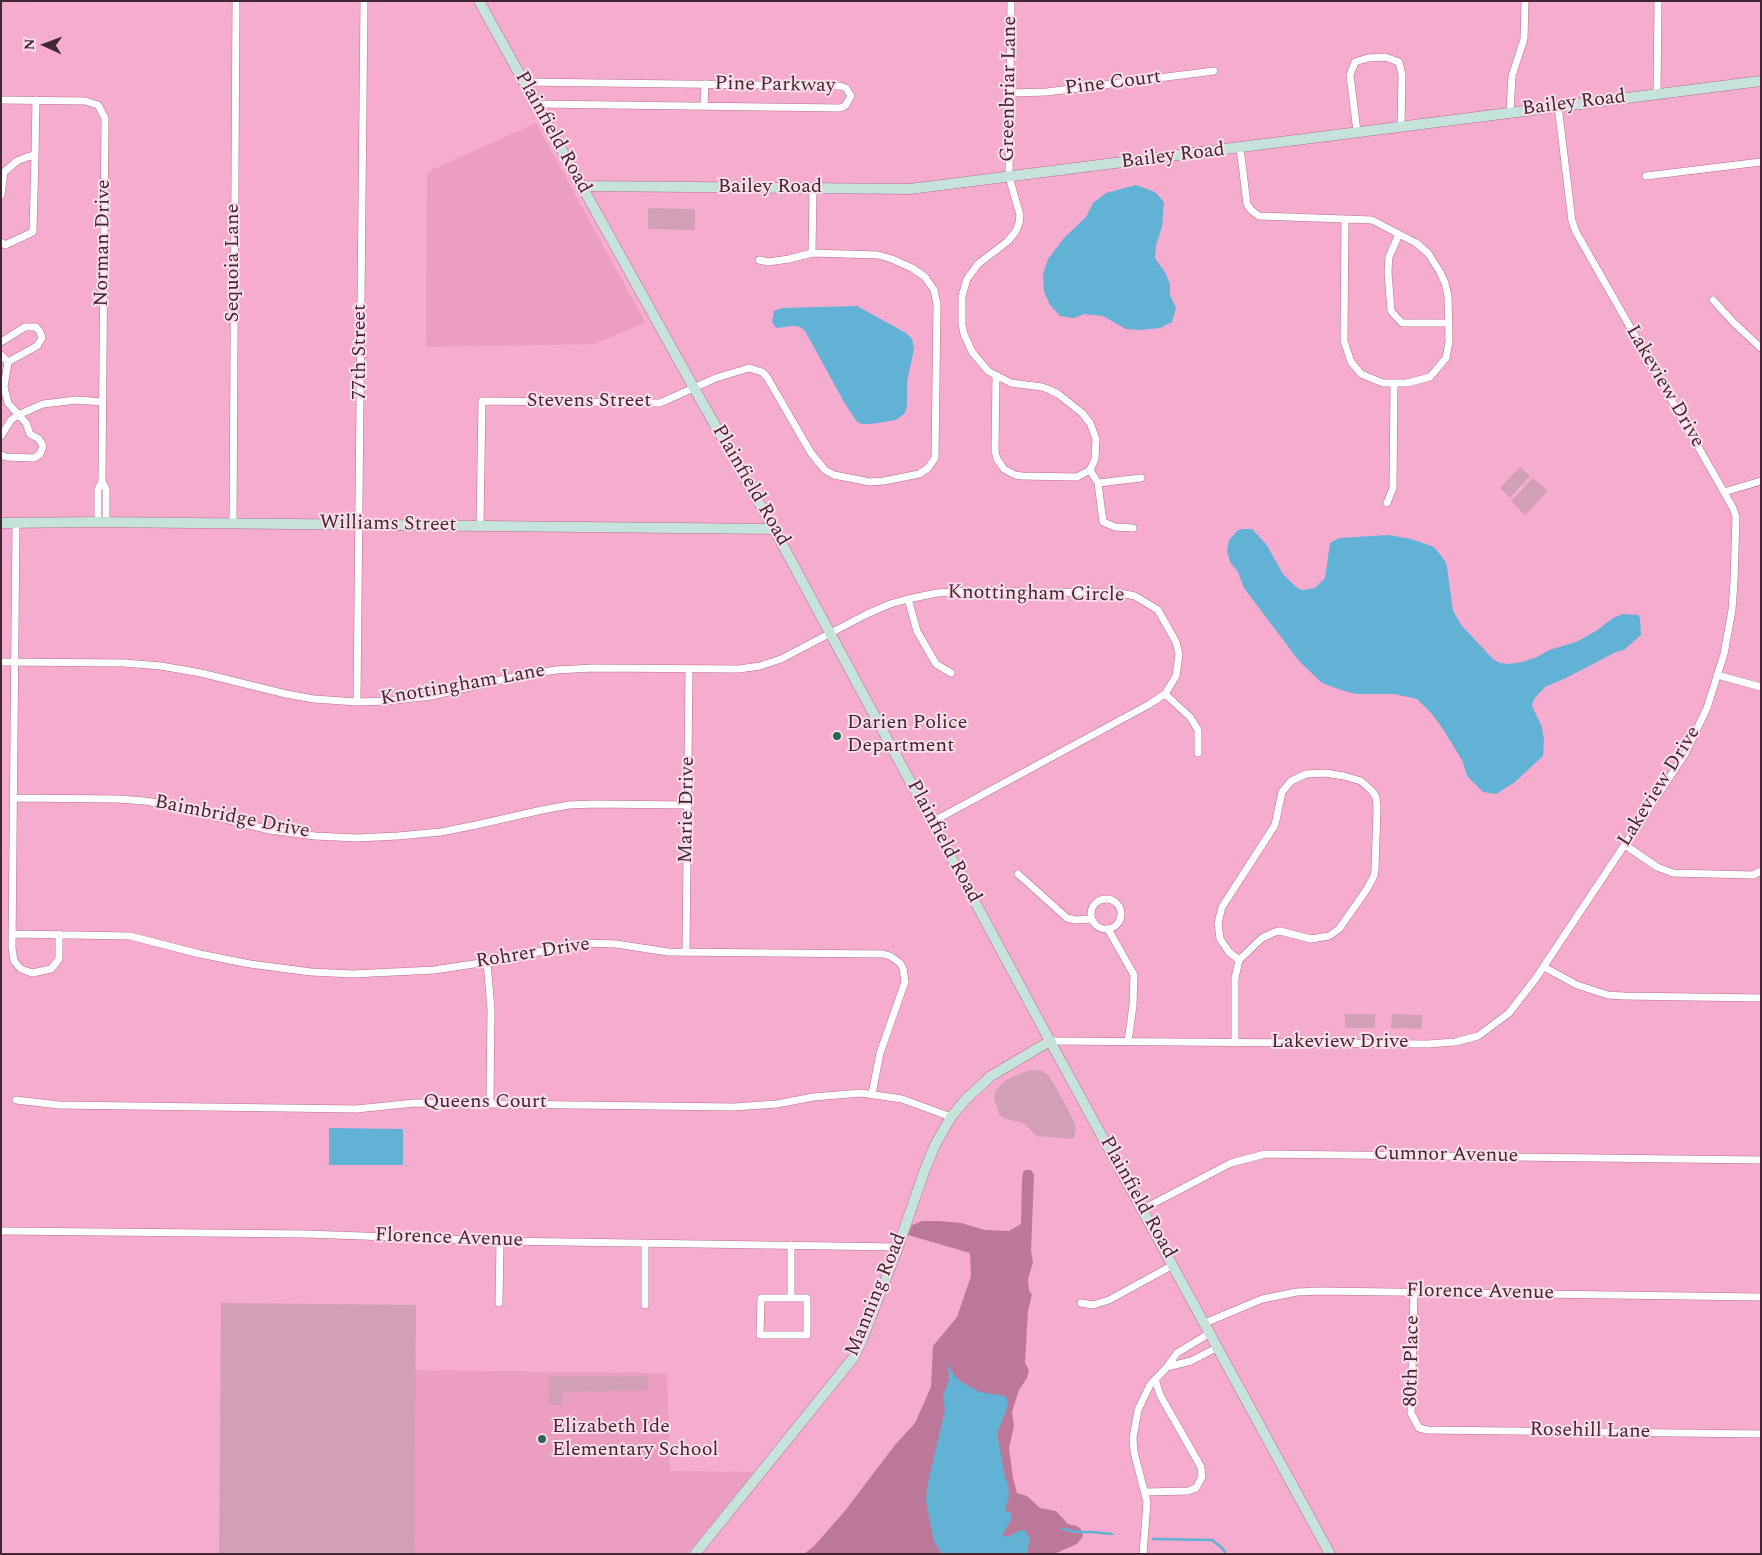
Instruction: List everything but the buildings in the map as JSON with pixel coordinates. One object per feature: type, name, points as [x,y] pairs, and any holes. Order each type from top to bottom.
[{"type":"street","name":"Sequoia Lane","points":[[233,524],[236,1]]},
{"type":"street","name":"77th Street","points":[[357,702],[364,1]]},
{"type":"street","name":"Plainfield Road","points":[[479,1],[774,528],[1330,1554]]},
{"type":"street","name":"Greenbriar Lane","points":[[996,376],[978,360],[967,344],[962,325],[962,296],[972,271],[981,261],[1008,241],[1016,231],[1020,215],[1009,177],[1011,1]]},
{"type":"street","points":[[1510,112],[1512,76],[1524,39],[1525,1]]},
{"type":"street","points":[[1657,93],[1658,1]]},
{"type":"street","points":[[1357,132],[1350,75],[1354,62],[1368,58],[1386,57],[1399,62],[1402,75],[1401,126]]},
{"type":"street","name":"Pine Court","points":[[1011,94],[1048,92],[1214,71]]},
{"type":"street","name":"Bailey Road","points":[[582,186],[910,189],[1761,81]]},
{"type":"street","name":"Pine Parkway","points":[[524,82],[840,86],[846,88],[851,96],[845,106],[840,108],[538,104]]},
{"type":"street","points":[[704,106],[705,84]]},
{"type":"street","name":"Norman Drive","points":[[1,100],[85,101],[98,105],[105,118],[102,481],[98,489],[102,523]]},
{"type":"street","points":[[1,242],[5,245],[33,232],[36,100]]},
{"type":"street","name":"Lakeview Drive","points":[[1050,1040],[1428,1044],[1471,1039],[1487,1031],[1509,1013],[1544,968],[1685,754],[1707,708],[1727,639],[1734,582],[1736,517],[1733,508],[1576,232],[1572,221],[1558,106]]},
{"type":"street","points":[[1240,148],[1247,204],[1259,216],[1345,219],[1372,220],[1416,243],[1428,253],[1445,283],[1448,296],[1449,323],[1448,352],[1442,364],[1430,377],[1423,380],[1394,384],[1383,383],[1361,374],[1351,362],[1345,348],[1345,219]]},
{"type":"street","points":[[1,195],[4,172],[17,161],[35,155]]},
{"type":"street","points":[[1646,176],[1761,162]]},
{"type":"street","points":[[812,253],[813,189]]},
{"type":"street","points":[[1399,234],[1389,257],[1388,272],[1391,311],[1402,323],[1449,323]]},
{"type":"street","name":"Stevens Street","points":[[480,526],[482,401],[660,403],[708,380],[749,368],[762,372],[772,385],[817,463],[825,470],[834,475],[870,482],[918,474],[928,468],[935,458],[938,304],[934,290],[925,277],[912,268],[878,255],[812,253],[768,262],[759,260]]},
{"type":"street","points":[[1713,300],[1761,348]]},
{"type":"street","points":[[1,342],[25,328],[36,327],[40,332],[42,338],[37,346],[8,362]]},
{"type":"street","points":[[1,355],[8,362]]},
{"type":"street","points":[[1,454],[6,457],[34,458],[40,454],[43,446],[39,439],[30,434],[26,423],[8,403],[4,386],[8,362]]},
{"type":"street","points":[[996,376],[1011,383],[1050,390],[1082,413],[1090,423],[1096,439],[1096,459],[1090,470],[1077,477],[1014,475],[1004,469],[997,459],[995,451],[996,376]]},
{"type":"street","points":[[1387,503],[1393,488],[1394,384]]},
{"type":"street","points":[[1,436],[11,420],[43,404],[77,400],[102,402]]},
{"type":"street","points":[[1090,470],[1098,483],[1103,522],[1115,527],[1133,528]]},
{"type":"street","points":[[1098,483],[1141,478]]},
{"type":"street","points":[[1724,492],[1761,481]]},
{"type":"street","name":"Williams Street","points":[[1,523],[774,528]]},
{"type":"street","points":[[16,523],[12,948],[14,961],[21,969],[32,973],[52,969],[59,959],[60,934]]},
{"type":"street","name":"Knottingham Circle","points":[[830,634],[867,614],[908,599],[938,593],[968,591],[1120,593],[1135,596],[1158,610],[1170,631],[1178,648],[1178,670],[1174,681],[1165,694],[1139,710],[932,822]]},
{"type":"street","points":[[908,599],[917,631],[936,664],[951,673]]},
{"type":"street","name":"Knottingham Lane","points":[[1,662],[124,663],[161,666],[201,673],[314,699],[357,702],[387,701],[431,696],[518,676],[556,670],[593,668],[739,669],[760,666],[781,659],[830,634]]},
{"type":"street","name":"Marie Drive","points":[[686,952],[689,669]]},
{"type":"street","points":[[1717,675],[1761,687]]},
{"type":"street","points":[[1165,694],[1190,717],[1198,730],[1198,753]]},
{"type":"street","points":[[1235,1043],[1235,978],[1239,960],[1262,938],[1275,932],[1287,933],[1311,940],[1328,936],[1339,929],[1374,876],[1376,870],[1376,797],[1361,781],[1344,776],[1314,773],[1299,776],[1291,780],[1286,786],[1279,802],[1278,818],[1275,825],[1222,907],[1219,916],[1218,930],[1220,939],[1229,952],[1239,960]]},
{"type":"street","name":"Baimbridge Drive","points":[[13,798],[144,801],[270,830],[315,836],[356,838],[442,832],[569,805],[688,805]]},
{"type":"street","points":[[1625,845],[1657,866],[1673,873],[1753,875],[1761,871]]},
{"type":"street","points":[[1018,874],[1067,918],[1076,920],[1092,919]]},
{"type":"street","points":[[1107,899],[1116,903],[1120,910],[1120,920],[1108,929],[1098,927],[1092,919],[1092,909],[1098,902],[1107,899]]},
{"type":"street","points":[[1108,929],[1134,975],[1133,1005],[1128,1042]]},
{"type":"street","name":"Rohrer Drive","points":[[13,934],[130,936],[231,961],[311,972],[392,973],[434,970],[487,962],[584,943],[607,944],[654,951],[883,954],[895,959],[903,968],[905,982],[880,1053],[872,1094]]},
{"type":"street","points":[[487,962],[491,1009],[490,1103]]},
{"type":"street","points":[[1544,968],[1577,985],[1608,994],[1624,996],[1761,998]]},
{"type":"street","name":"Manning Road","points":[[695,1554],[854,1357],[898,1247],[924,1172],[935,1145],[951,1117],[966,1099],[991,1076],[1050,1040]]},
{"type":"street","name":"Queens Court","points":[[16,1100],[59,1105],[356,1109],[415,1103],[734,1107],[777,1104],[813,1097],[862,1093],[916,1103],[951,1117]]},
{"type":"street","name":"Cumnor Avenue","points":[[1143,1209],[1231,1163],[1250,1157],[1275,1154],[1761,1160]]},
{"type":"street","name":"Florence Avenue","points":[[1,1231],[307,1234],[500,1241],[898,1247]]},
{"type":"street","points":[[499,1303],[500,1241]]},
{"type":"street","points":[[645,1244],[645,1305]]},
{"type":"street","points":[[791,1245],[791,1298]]},
{"type":"street","points":[[1081,1303],[1093,1304],[1109,1300],[1174,1265]]},
{"type":"street","name":"Florence Avenue","points":[[1205,1323],[1262,1300],[1296,1292],[1761,1297]]},
{"type":"street","name":"80th Place","points":[[1414,1292],[1411,1413],[1419,1428]]},
{"type":"street","points":[[761,1298],[791,1298],[807,1298],[806,1335],[760,1335],[761,1298]]},
{"type":"street","points":[[1143,1554],[1147,1512],[1146,1492],[1134,1452],[1134,1431],[1138,1410],[1143,1397],[1155,1379],[1177,1353],[1210,1333]]},
{"type":"street","points":[[1167,1367],[1191,1361],[1218,1347]]},
{"type":"street","points":[[1146,1492],[1188,1491],[1197,1487],[1202,1477],[1201,1467],[1160,1394],[1155,1379]]},
{"type":"street","name":"Rosehill Lane","points":[[1419,1428],[1427,1430],[1761,1434]]},
{"type":"shaded area","points":[[536,123],[645,322],[595,344],[426,347],[427,172]]},
{"type":"shaded area","points":[[648,208],[695,209],[695,230],[648,229]]},
{"type":"shaded area","points":[[1520,467],[1530,476],[1510,498],[1500,488]]},
{"type":"shaded area","points":[[1533,478],[1548,491],[1525,515],[1511,501]]},
{"type":"shaded area","points":[[1345,1014],[1375,1014],[1375,1028],[1345,1028]]},
{"type":"shaded area","points":[[1392,1014],[1422,1015],[1422,1029],[1391,1028]]},
{"type":"shaded area","points":[[1029,1070],[1042,1071],[1048,1075],[1074,1121],[1076,1128],[1074,1138],[1036,1136],[1026,1125],[1003,1118],[999,1114],[994,1098],[996,1090],[1006,1080]]},
{"type":"shaded area","points":[[1031,1170],[1034,1175],[1031,1251],[1033,1262],[1028,1279],[1029,1291],[1032,1294],[1028,1311],[1025,1363],[1029,1370],[1027,1378],[1019,1390],[1012,1412],[1014,1426],[1009,1448],[1013,1478],[1017,1493],[1027,1496],[1040,1508],[1056,1511],[1068,1524],[1081,1529],[1083,1536],[1077,1544],[1054,1554],[804,1554],[814,1546],[844,1512],[895,1445],[915,1423],[931,1387],[933,1346],[957,1317],[971,1276],[970,1253],[908,1235],[912,1225],[922,1221],[939,1221],[961,1223],[985,1230],[1009,1231],[1021,1224],[1022,1180],[1023,1172]]},
{"type":"shaded area","points":[[221,1303],[416,1305],[414,1554],[219,1553]]},
{"type":"shaded area","name":"Elizabeth Ide Elementary School","points":[[415,1370],[667,1373],[670,1471],[754,1472],[687,1554],[414,1554]]},
{"type":"shaded area","points":[[648,1376],[648,1390],[563,1392],[562,1405],[548,1405],[549,1377]]},
{"type":"water","points":[[1136,185],[1155,192],[1164,202],[1162,227],[1156,245],[1155,258],[1165,272],[1170,284],[1170,295],[1176,308],[1172,322],[1160,328],[1140,330],[1126,329],[1103,316],[1084,314],[1074,318],[1060,316],[1050,305],[1044,292],[1043,274],[1048,259],[1064,238],[1086,217],[1093,203],[1106,193]]},
{"type":"water","points":[[857,306],[906,333],[912,339],[914,349],[907,382],[907,405],[905,413],[896,420],[871,424],[857,422],[805,331],[800,327],[794,326],[776,328],[772,322],[774,311],[782,308]]},
{"type":"water","points":[[1252,529],[1266,544],[1283,574],[1296,587],[1302,590],[1315,588],[1325,578],[1330,543],[1339,538],[1388,535],[1411,539],[1434,547],[1445,561],[1447,567],[1453,611],[1462,626],[1493,659],[1500,663],[1522,662],[1537,657],[1549,650],[1576,642],[1596,631],[1613,618],[1623,614],[1638,615],[1640,618],[1641,635],[1624,650],[1616,652],[1545,687],[1534,699],[1532,706],[1542,727],[1544,741],[1543,756],[1515,782],[1496,794],[1483,792],[1467,776],[1463,762],[1443,729],[1417,699],[1394,694],[1356,694],[1341,690],[1322,683],[1299,661],[1244,588],[1238,572],[1230,562],[1227,551],[1229,540],[1237,531]]},
{"type":"water","points":[[329,1128],[403,1129],[403,1165],[329,1165]]},
{"type":"water","points":[[948,1364],[953,1374],[961,1382],[980,1392],[1005,1396],[1008,1401],[998,1431],[998,1439],[1008,1485],[1009,1497],[1005,1511],[1010,1512],[1012,1518],[1002,1535],[1007,1537],[1021,1530],[1025,1531],[1030,1538],[1027,1554],[942,1554],[934,1541],[926,1502],[927,1487],[945,1410],[943,1395],[949,1381]]},
{"type":"waterway","points":[[1063,1529],[1076,1532],[1112,1534]]},
{"type":"waterway","points":[[1153,1539],[1212,1540],[1225,1552]]},
{"type":"place","name":"Darien Police Department","points":[[837,736]]},
{"type":"place","name":"Elizabeth Ide Elementary School","points":[[542,1439]]}]
